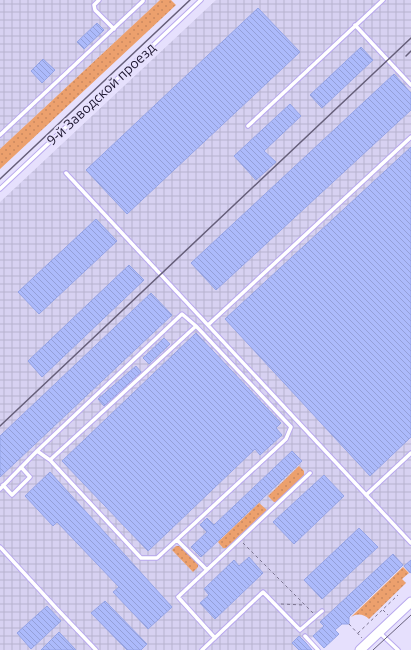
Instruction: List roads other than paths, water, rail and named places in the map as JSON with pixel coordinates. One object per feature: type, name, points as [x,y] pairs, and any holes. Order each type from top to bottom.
[{"type":"main road","points":[[360,650],[411,602]]},
{"type":"lane","points":[[99,0],[94,5],[95,10],[114,29]]},
{"type":"lane","points":[[0,135],[143,0]]},
{"type":"lane","name":"9-й Заводской проезд","points":[[0,188],[201,0]]},
{"type":"lane","points":[[248,126],[383,0]]},
{"type":"lane","points":[[355,25],[411,85]]},
{"type":"lane","points":[[208,325],[411,137]]},
{"type":"lane","points":[[66,173],[411,544]]},
{"type":"lane","points":[[0,489],[37,451],[182,314],[196,326],[291,427],[286,439],[157,558],[141,558],[50,460],[37,451]]},
{"type":"lane","points":[[50,460],[196,326]]},
{"type":"lane","points":[[366,495],[411,453]]},
{"type":"lane","points":[[3,485],[12,494],[30,477],[21,467]]},
{"type":"lane","points":[[215,638],[178,597],[206,569],[310,473]]},
{"type":"lane","points":[[177,540],[206,569]]},
{"type":"lane","points":[[0,547],[96,650]]},
{"type":"lane","points":[[202,650],[263,592],[300,630],[322,611]]},
{"type":"lane","points":[[380,632],[398,650]]},
{"type":"lane","points":[[305,636],[318,650]]},
{"type":"tram line","points":[[373,650],[411,615]]},
{"type":"railway","points":[[0,179],[190,0]]},
{"type":"railway","points":[[0,426],[411,38]]},
{"type":"railway","points":[[406,56],[411,51]]}]
